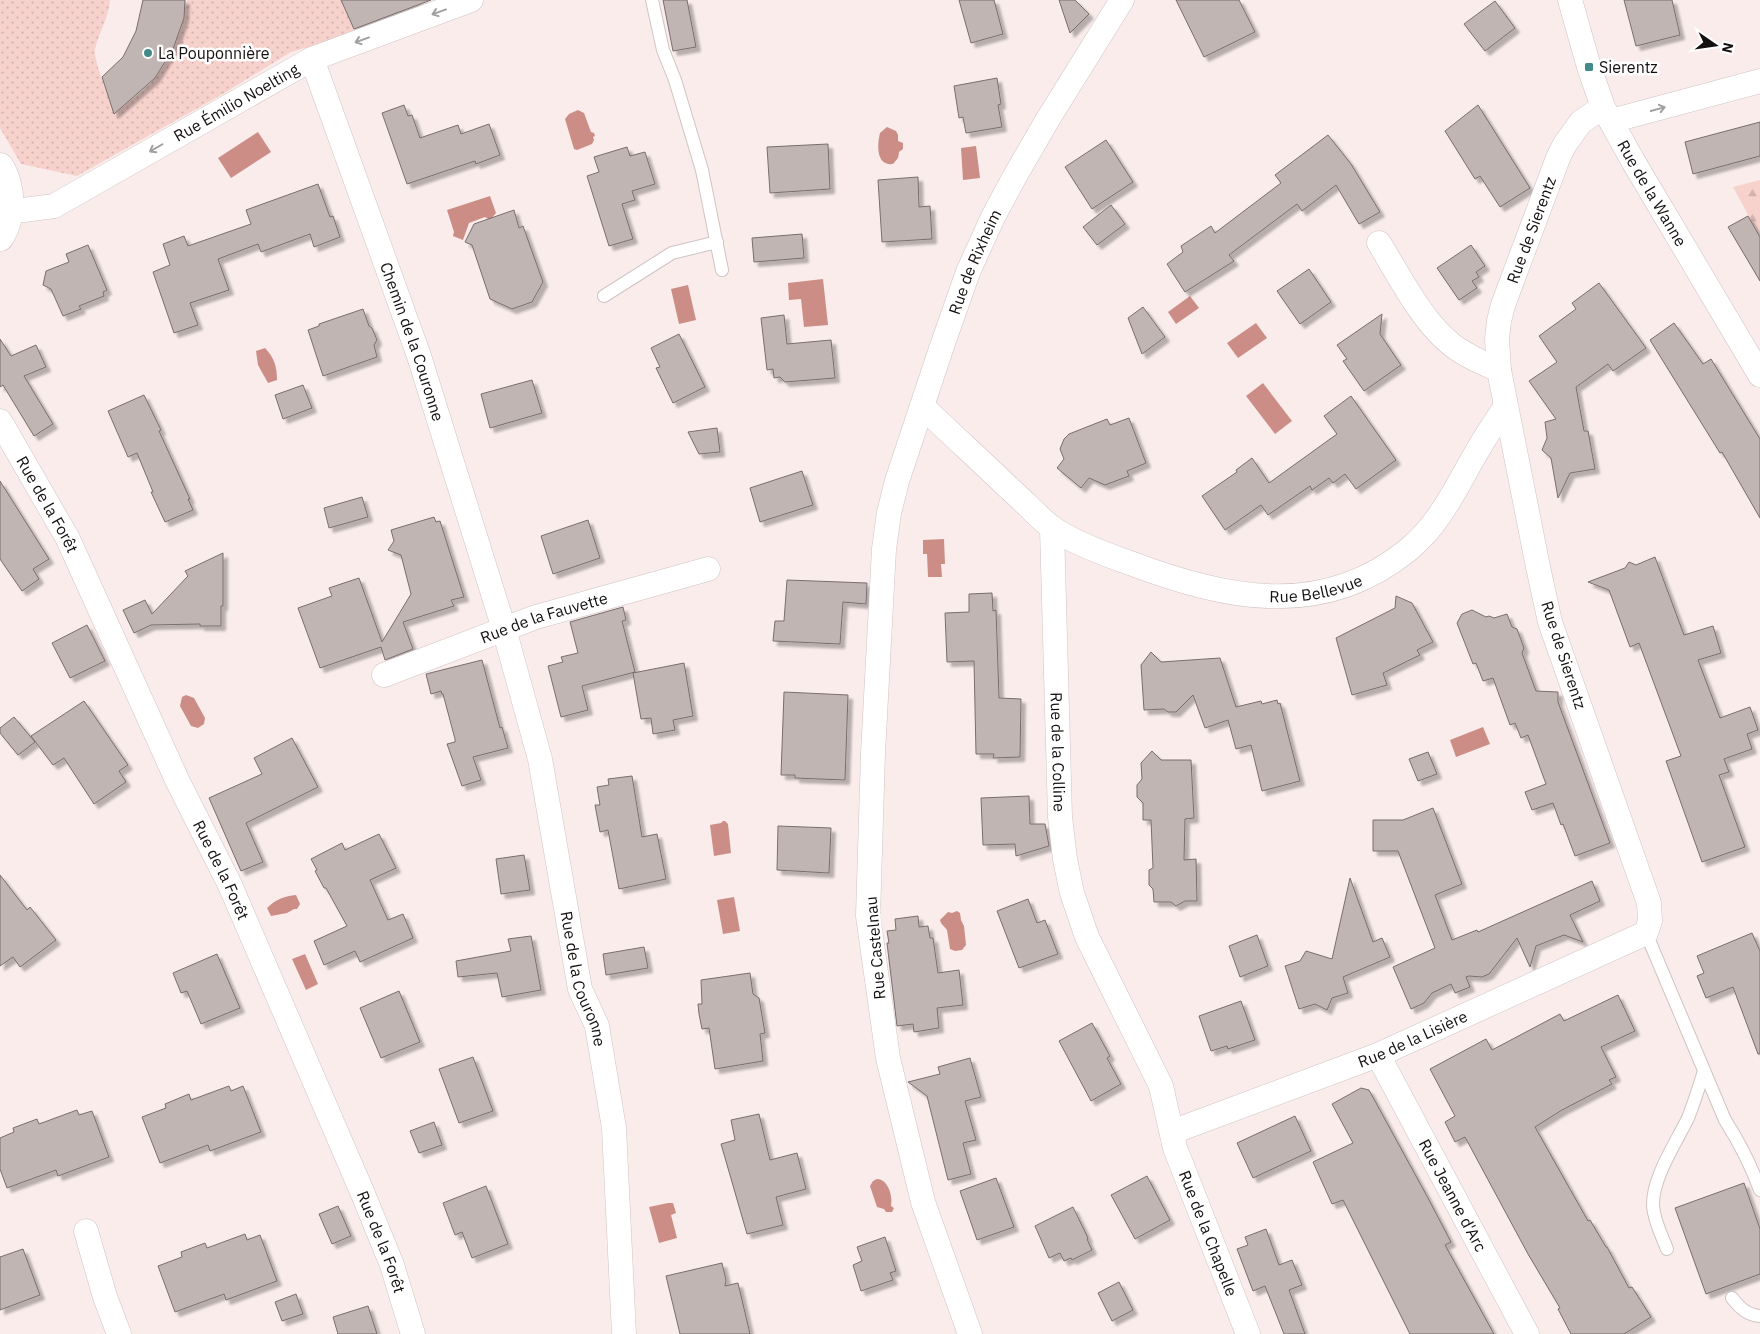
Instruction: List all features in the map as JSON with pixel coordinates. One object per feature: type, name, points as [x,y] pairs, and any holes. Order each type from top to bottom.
[{"type":"main road","points":[[0,166],[10,198],[4,225]]},
{"type":"street","name":"Rue Émilio Noelting","points":[[4,225],[54,206],[312,59],[470,0]]},
{"type":"street","name":"Rue de Rixheim","points":[[884,549],[889,514],[897,481],[960,295],[993,217],[1048,119],[1122,0]]},
{"type":"street","name":"Rue de la Wanne","points":[[1570,0],[1589,67],[1607,114],[1760,375]]},
{"type":"street","name":"Chemin de la Couronne","points":[[312,59],[419,356],[504,628]]},
{"type":"street","name":"Rue de Sierentz","points":[[1646,933],[1650,921],[1649,903],[1550,622],[1505,407],[1499,370],[1498,339],[1504,305],[1558,158],[1572,132],[1581,122],[1607,114],[1760,81]]},
{"type":"street","points":[[1379,242],[1424,315],[1438,332],[1452,346],[1474,359],[1499,370]]},
{"type":"street","points":[[922,406],[1052,528]]},
{"type":"street","name":"Rue Bellevue","points":[[1052,528],[1093,549],[1126,562],[1157,573],[1214,588],[1272,596],[1306,595],[1346,586],[1376,572],[1408,549],[1424,534],[1438,518],[1452,497],[1505,407]]},
{"type":"street","name":"Rue de la Forêt","points":[[0,420],[68,539],[178,782],[230,885],[392,1265],[413,1334]]},
{"type":"street","name":"Rue de la Colline","points":[[1052,528],[1060,818],[1065,859],[1072,893],[1087,937],[1161,1086],[1172,1132]]},
{"type":"street","name":"Rue Castelnau","points":[[884,549],[873,753],[868,916],[888,1058],[923,1202],[970,1334]]},
{"type":"street","name":"Rue de la Fauvette","points":[[384,675],[536,617],[708,569]]},
{"type":"street","name":"Rue de la Couronne","points":[[504,628],[540,759],[580,989],[597,1026],[614,1128],[624,1334]]},
{"type":"street","name":"Rue de la Lisière","points":[[1172,1132],[1378,1055],[1646,933]]},
{"type":"street","name":"Rue Jeanne d'Arc","points":[[1378,1055],[1527,1334]]},
{"type":"street","name":"Rue de la Chapelle","points":[[1172,1132],[1175,1148],[1248,1334]]},
{"type":"street","points":[[86,1231],[105,1297],[119,1334]]},
{"type":"lane","points":[[652,0],[663,50],[675,80],[702,170],[722,270]]},
{"type":"lane","points":[[604,296],[672,253],[717,242]]},
{"type":"lane","points":[[1646,933],[1725,1120],[1752,1168],[1760,1190]]},
{"type":"lane","points":[[1667,1249],[1654,1216],[1655,1192],[1667,1158],[1693,1105],[1704,1071]]},
{"type":"lane","points":[[1732,1298],[1742,1310],[1752,1315],[1760,1316]]},
{"type":"green space","points":[[0,0],[110,0],[95,54],[102,81],[115,113],[147,87],[162,69],[176,42],[185,2],[188,0],[341,0],[356,33],[291,52],[221,95],[77,176],[21,164],[0,128]]},
{"type":"green space","points":[[1760,180],[1760,237],[1733,187]]},
{"type":"shaded area","points":[[578,110],[584,113],[591,132],[595,136],[593,137],[592,144],[577,150],[574,149],[565,119],[569,114]]},
{"type":"shaded area","points":[[887,127],[896,131],[898,141],[903,143],[903,149],[899,152],[898,158],[893,164],[883,162],[878,149],[880,133]]},
{"type":"shaded area","points":[[258,132],[271,152],[231,178],[218,158]]},
{"type":"shaded area","points":[[976,146],[980,178],[963,180],[961,148]]},
{"type":"shaded area","points":[[490,196],[496,213],[490,220],[485,217],[469,223],[463,240],[453,236],[454,232],[447,210]]},
{"type":"shaded area","points":[[823,279],[828,325],[804,327],[801,299],[789,300],[788,283]]},
{"type":"shaded area","points":[[688,285],[696,320],[679,324],[671,289]]},
{"type":"shaded area","points":[[1190,296],[1199,308],[1176,324],[1168,312]]},
{"type":"shaded area","points":[[1256,323],[1267,338],[1238,358],[1227,343]]},
{"type":"shaded area","points":[[265,348],[273,359],[277,375],[277,380],[268,383],[258,365],[256,351]]},
{"type":"shaded area","points":[[1263,383],[1292,421],[1275,434],[1246,396]]},
{"type":"shaded area","points":[[944,539],[945,564],[941,564],[942,577],[928,577],[927,554],[923,554],[923,540]]},
{"type":"shaded area","points":[[186,695],[194,698],[205,718],[204,724],[198,728],[191,726],[180,706],[182,697]]},
{"type":"shaded area","points":[[1483,727],[1490,744],[1456,757],[1450,740]]},
{"type":"shaded area","points":[[723,821],[728,824],[731,853],[714,856],[710,825]]},
{"type":"shaded area","points":[[296,895],[300,904],[297,909],[271,916],[267,908],[270,905],[281,898]]},
{"type":"shaded area","points":[[734,897],[740,931],[723,934],[717,900]]},
{"type":"shaded area","points":[[957,911],[960,913],[964,926],[966,945],[962,950],[955,951],[950,949],[947,930],[940,920],[948,912]]},
{"type":"shaded area","points":[[305,954],[318,984],[306,990],[292,959]]},
{"type":"shaded area","points":[[877,1179],[884,1182],[889,1189],[891,1206],[894,1208],[892,1212],[886,1212],[884,1209],[877,1207],[870,1186]]},
{"type":"shaded area","points":[[673,1203],[676,1213],[671,1215],[677,1238],[659,1243],[649,1207]]},
{"type":"building","name":"La Pouponnière","points":[[143,0],[185,0],[184,18],[173,49],[155,78],[114,114],[102,77],[123,57],[136,31]]},
{"type":"building","points":[[341,0],[431,0],[354,29]]},
{"type":"building","points":[[663,0],[687,0],[696,47],[673,51]]},
{"type":"building","points":[[959,0],[994,0],[1003,34],[971,43]]},
{"type":"building","points":[[1059,0],[1075,0],[1089,14],[1070,33]]},
{"type":"building","points":[[1176,0],[1239,0],[1255,32],[1204,57]]},
{"type":"building","points":[[1624,0],[1672,0],[1680,35],[1636,46]]},
{"type":"building","points":[[1495,1],[1515,28],[1485,51],[1464,24]]},
{"type":"building","points":[[997,78],[1001,104],[998,105],[1002,127],[966,133],[963,117],[959,118],[954,86]]},
{"type":"building","points":[[404,105],[408,116],[412,115],[420,138],[458,125],[461,134],[489,124],[500,155],[476,164],[475,161],[407,184],[382,113]]},
{"type":"building","points":[[1478,105],[1530,188],[1500,207],[1480,176],[1475,179],[1445,131]]},
{"type":"building","points":[[1760,122],[1760,156],[1693,174],[1685,142]]},
{"type":"building","points":[[1328,135],[1351,164],[1380,212],[1359,224],[1336,185],[1302,211],[1297,204],[1229,255],[1234,261],[1185,292],[1167,264],[1183,252],[1181,246],[1211,226],[1215,233],[1281,183],[1275,175]]},
{"type":"building","points":[[1106,140],[1133,182],[1092,209],[1065,167]]},
{"type":"building","points":[[828,144],[830,189],[770,193],[767,147]]},
{"type":"building","points":[[627,147],[630,156],[645,152],[655,184],[632,191],[635,200],[622,204],[633,239],[609,246],[587,176],[599,172],[594,157]]},
{"type":"building","points":[[918,177],[919,207],[930,206],[932,239],[882,242],[878,180]]},
{"type":"building","points":[[318,184],[330,217],[333,216],[340,237],[314,247],[310,234],[261,252],[258,244],[218,259],[229,290],[190,303],[198,325],[174,333],[153,272],[170,265],[163,244],[184,236],[188,246],[251,224],[246,210]]},
{"type":"building","points":[[1111,205],[1125,224],[1097,245],[1083,227]]},
{"type":"building","points":[[514,210],[519,228],[523,226],[543,282],[532,302],[512,309],[490,299],[472,245],[465,242],[474,224]]},
{"type":"building","points":[[1748,216],[1760,237],[1760,281],[1728,227]]},
{"type":"building","points":[[802,234],[804,258],[754,262],[752,238]]},
{"type":"building","points":[[88,245],[107,290],[103,292],[104,296],[79,306],[81,309],[63,316],[51,289],[43,285],[46,271],[69,262],[66,254]]},
{"type":"building","points":[[1471,245],[1485,266],[1476,272],[1479,277],[1472,281],[1477,288],[1459,300],[1437,268]]},
{"type":"building","points":[[1309,269],[1331,302],[1300,324],[1277,291]]},
{"type":"building","points":[[1599,283],[1646,348],[1613,371],[1608,364],[1576,387],[1584,431],[1588,431],[1595,469],[1570,473],[1558,498],[1551,458],[1542,450],[1547,438],[1545,422],[1556,419],[1529,381],[1557,362],[1539,336],[1576,309],[1572,303]]},
{"type":"building","points":[[1143,307],[1165,337],[1142,354],[1128,318]]},
{"type":"building","points":[[363,309],[369,326],[372,328],[377,340],[374,345],[377,357],[323,376],[308,330],[319,326],[319,324]]},
{"type":"building","points":[[1382,314],[1380,334],[1401,365],[1364,391],[1343,361],[1347,359],[1337,345]]},
{"type":"building","points":[[784,315],[787,344],[831,340],[835,378],[785,382],[780,377],[774,378],[773,369],[767,370],[761,318]]},
{"type":"building","points":[[1674,323],[1703,364],[1711,359],[1760,439],[1760,518],[1722,452],[1720,453],[1650,340]]},
{"type":"building","points":[[679,334],[705,387],[673,403],[656,368],[660,367],[651,348]]},
{"type":"building","points":[[0,339],[11,356],[36,345],[46,367],[24,376],[53,424],[34,436],[3,385],[0,387]]},
{"type":"building","points":[[532,380],[542,413],[490,428],[481,394]]},
{"type":"building","points":[[303,385],[312,408],[283,419],[275,395]]},
{"type":"building","points":[[144,395],[161,430],[159,431],[190,499],[188,499],[193,510],[165,522],[151,492],[153,492],[137,453],[128,457],[108,411]]},
{"type":"building","points":[[1351,396],[1396,460],[1356,489],[1345,474],[1333,483],[1329,478],[1312,490],[1310,486],[1268,515],[1261,505],[1225,530],[1202,496],[1237,472],[1236,470],[1252,458],[1269,483],[1337,434],[1324,416]]},
{"type":"building","points":[[1129,418],[1146,463],[1127,471],[1129,476],[1105,485],[1089,478],[1081,488],[1057,468],[1064,459],[1060,449],[1064,439],[1069,434],[1107,419],[1110,425]]},
{"type":"building","points":[[717,428],[720,452],[699,454],[688,432]]},
{"type":"building","points":[[802,471],[813,505],[760,522],[750,488]]},
{"type":"building","points":[[0,481],[49,559],[33,569],[39,579],[22,591],[0,559]]},
{"type":"building","points":[[362,497],[368,517],[329,528],[324,508]]},
{"type":"building","points":[[434,517],[436,522],[440,521],[464,597],[451,600],[454,606],[403,622],[413,649],[385,660],[381,647],[320,668],[298,608],[332,596],[329,588],[359,578],[382,642],[411,594],[401,555],[388,550],[394,541],[391,530]]},
{"type":"building","points":[[588,520],[600,558],[553,574],[541,536]]},
{"type":"building","points":[[223,553],[221,626],[200,626],[200,624],[151,625],[134,633],[123,610],[145,600],[152,614],[188,576],[185,571]]},
{"type":"building","points":[[1655,557],[1684,635],[1713,626],[1721,653],[1698,660],[1720,718],[1750,707],[1758,730],[1747,734],[1752,749],[1724,759],[1729,772],[1719,775],[1745,847],[1702,862],[1666,761],[1681,756],[1639,643],[1630,647],[1609,590],[1588,582],[1625,568],[1629,562],[1636,565]]},
{"type":"building","points":[[787,580],[867,583],[866,604],[843,602],[840,644],[773,641],[775,621],[784,621]]},
{"type":"building","points":[[992,593],[993,611],[996,610],[999,698],[1021,699],[1020,757],[993,758],[994,754],[976,754],[974,661],[947,662],[945,613],[969,612],[969,594]]},
{"type":"building","points":[[1396,596],[1412,603],[1433,642],[1417,650],[1420,655],[1383,673],[1387,685],[1352,695],[1336,638],[1395,608]]},
{"type":"building","points":[[623,607],[626,620],[622,621],[635,672],[582,686],[588,710],[561,717],[548,666],[563,662],[561,657],[578,653],[570,622]]},
{"type":"building","points":[[1472,610],[1486,617],[1494,618],[1507,614],[1512,627],[1517,629],[1524,648],[1522,653],[1536,691],[1558,692],[1558,702],[1610,843],[1575,856],[1553,803],[1532,810],[1525,792],[1546,784],[1528,735],[1521,738],[1515,723],[1510,725],[1493,678],[1483,681],[1476,663],[1473,664],[1457,623],[1462,614]]},
{"type":"building","points":[[87,625],[105,661],[70,678],[52,643]]},
{"type":"building","points":[[1151,652],[1161,662],[1220,658],[1236,707],[1261,701],[1262,704],[1277,700],[1278,704],[1280,703],[1300,781],[1262,791],[1251,745],[1236,749],[1228,720],[1205,728],[1193,695],[1176,712],[1168,712],[1164,709],[1144,710],[1141,665]]},
{"type":"building","points":[[482,660],[500,728],[502,727],[508,748],[473,757],[481,780],[462,786],[447,744],[455,742],[455,739],[443,694],[441,691],[431,694],[426,674]]},
{"type":"building","points":[[684,663],[693,716],[673,720],[675,730],[653,734],[651,718],[641,719],[633,673]]},
{"type":"building","points":[[784,692],[848,695],[845,780],[795,778],[795,775],[781,775]]},
{"type":"building","points":[[84,701],[128,765],[119,771],[126,782],[94,804],[64,758],[53,765],[31,736]]},
{"type":"building","points":[[14,717],[35,742],[18,755],[0,733],[0,728]]},
{"type":"building","points":[[292,738],[318,787],[246,823],[263,862],[241,871],[209,798],[262,774],[254,758]]},
{"type":"building","points":[[1152,751],[1161,760],[1191,760],[1194,818],[1185,819],[1184,860],[1196,859],[1197,901],[1185,901],[1176,906],[1171,902],[1154,902],[1153,889],[1149,885],[1149,870],[1153,868],[1151,820],[1143,820],[1143,803],[1137,797],[1137,785],[1142,779],[1141,763]]},
{"type":"building","points":[[1428,752],[1437,774],[1418,781],[1409,759]]},
{"type":"building","points":[[632,776],[642,837],[657,834],[666,879],[619,889],[608,830],[600,832],[595,805],[600,805],[597,787],[609,785],[608,779]]},
{"type":"building","points":[[1029,796],[1030,824],[1045,824],[1049,846],[1016,856],[1015,844],[983,845],[981,798]]},
{"type":"building","points":[[1433,808],[1462,884],[1435,895],[1452,940],[1477,930],[1478,932],[1592,881],[1600,901],[1570,915],[1583,942],[1564,935],[1536,946],[1530,967],[1517,938],[1489,974],[1482,977],[1466,977],[1470,987],[1455,993],[1451,984],[1432,993],[1424,1003],[1411,1009],[1393,967],[1435,948],[1398,851],[1373,851],[1373,820],[1403,820]]},
{"type":"building","points":[[778,826],[831,828],[829,873],[777,870]]},
{"type":"building","points":[[379,834],[396,868],[370,880],[388,920],[403,914],[413,938],[360,962],[355,951],[324,965],[314,941],[347,926],[326,888],[324,888],[311,859],[342,843],[345,850]]},
{"type":"building","points":[[524,855],[530,890],[501,894],[496,859]]},
{"type":"building","points":[[0,875],[27,910],[30,907],[56,940],[20,967],[13,957],[0,966]]},
{"type":"building","points":[[1350,878],[1373,942],[1382,938],[1390,957],[1343,977],[1348,993],[1332,998],[1327,1010],[1315,1004],[1299,1009],[1285,966],[1300,961],[1306,951],[1332,959]]},
{"type":"building","points":[[1028,899],[1037,923],[1045,920],[1058,954],[1019,968],[997,911]]},
{"type":"building","points":[[918,916],[919,927],[928,926],[930,938],[933,938],[938,973],[959,970],[963,1005],[937,1008],[939,1028],[914,1032],[913,1024],[897,1026],[887,931],[896,930],[895,919]]},
{"type":"building","points":[[1752,933],[1760,951],[1760,1054],[1758,1054],[1733,987],[1706,998],[1697,976],[1704,973],[1697,956]]},
{"type":"building","points":[[1257,935],[1268,966],[1240,977],[1229,946]]},
{"type":"building","points":[[531,936],[541,990],[502,997],[497,973],[458,977],[456,961],[511,951],[508,939]]},
{"type":"building","points":[[644,947],[648,968],[606,975],[603,954]]},
{"type":"building","points":[[217,954],[240,1008],[201,1024],[187,991],[181,993],[173,973]]},
{"type":"building","points":[[750,973],[753,994],[759,998],[765,1033],[760,1034],[763,1061],[715,1069],[709,1028],[702,1029],[699,1014],[698,1004],[702,1004],[701,980]]},
{"type":"building","points":[[399,991],[420,1042],[381,1058],[360,1008]]},
{"type":"building","points":[[1618,995],[1635,1031],[1601,1047],[1616,1077],[1609,1080],[1612,1084],[1562,1110],[1535,1127],[1588,1221],[1590,1220],[1607,1247],[1629,1288],[1632,1287],[1651,1317],[1624,1334],[1571,1334],[1558,1309],[1560,1308],[1528,1254],[1465,1137],[1455,1142],[1445,1122],[1455,1116],[1430,1069],[1486,1039],[1492,1050],[1560,1014],[1564,1021]]},
{"type":"building","points":[[1241,1001],[1255,1040],[1228,1049],[1227,1046],[1211,1051],[1199,1016]]},
{"type":"building","points":[[1092,1023],[1110,1056],[1107,1058],[1121,1084],[1091,1101],[1059,1041]]},
{"type":"building","points":[[473,1057],[493,1111],[459,1123],[439,1069]]},
{"type":"building","points":[[970,1058],[981,1097],[965,1101],[976,1140],[963,1143],[971,1174],[948,1180],[927,1096],[908,1082],[940,1074],[938,1067]]},
{"type":"building","points":[[229,1086],[231,1091],[243,1086],[261,1132],[210,1151],[208,1145],[160,1163],[142,1117],[166,1108],[165,1104],[189,1094],[191,1100]]},
{"type":"building","points":[[1361,1088],[1369,1090],[1428,1198],[1451,1242],[1445,1245],[1494,1334],[1410,1334],[1343,1200],[1332,1204],[1313,1162],[1353,1143],[1332,1104]]},
{"type":"building","points":[[77,1110],[79,1115],[92,1111],[109,1157],[58,1176],[56,1170],[7,1188],[0,1169],[0,1138],[14,1132],[13,1128],[37,1119],[39,1124]]},
{"type":"building","points":[[759,1114],[770,1160],[797,1153],[806,1189],[776,1197],[783,1225],[747,1234],[721,1144],[735,1140],[731,1120]]},
{"type":"building","points":[[1295,1116],[1311,1151],[1253,1178],[1237,1143]]},
{"type":"building","points":[[434,1122],[442,1145],[419,1153],[410,1131]]},
{"type":"building","points":[[1147,1176],[1170,1220],[1135,1239],[1111,1195]]},
{"type":"building","points":[[996,1178],[1014,1227],[977,1240],[960,1191]]},
{"type":"building","points":[[1744,1183],[1760,1229],[1760,1274],[1706,1294],[1675,1208]]},
{"type":"building","points":[[486,1186],[508,1244],[472,1258],[462,1232],[455,1235],[443,1203]]},
{"type":"building","points":[[338,1206],[351,1236],[332,1244],[319,1214]]},
{"type":"building","points":[[1073,1207],[1092,1250],[1072,1260],[1071,1258],[1064,1261],[1060,1253],[1049,1258],[1035,1226]]},
{"type":"building","points":[[1266,1229],[1279,1265],[1292,1260],[1302,1285],[1289,1290],[1305,1334],[1284,1334],[1265,1286],[1253,1291],[1237,1249],[1248,1245],[1245,1237]]},
{"type":"building","points":[[245,1234],[247,1240],[260,1235],[277,1281],[226,1300],[224,1294],[175,1312],[158,1266],[182,1257],[181,1252],[205,1243],[207,1248]]},
{"type":"building","points":[[885,1237],[896,1271],[890,1273],[893,1280],[861,1291],[853,1265],[862,1261],[857,1247]]},
{"type":"building","points":[[23,1249],[40,1295],[0,1310],[0,1257]]},
{"type":"building","points":[[722,1263],[726,1280],[725,1286],[738,1283],[750,1334],[680,1334],[666,1276]]},
{"type":"building","points":[[1119,1282],[1133,1310],[1112,1321],[1098,1293]]},
{"type":"building","points":[[296,1294],[303,1314],[282,1321],[275,1302]]},
{"type":"building","points":[[368,1306],[377,1334],[338,1334],[333,1317]]},
{"type":"place","name":"La Pouponnière","points":[[148,53]]},
{"type":"place","name":"Sierentz","points":[[1589,67]]}]
